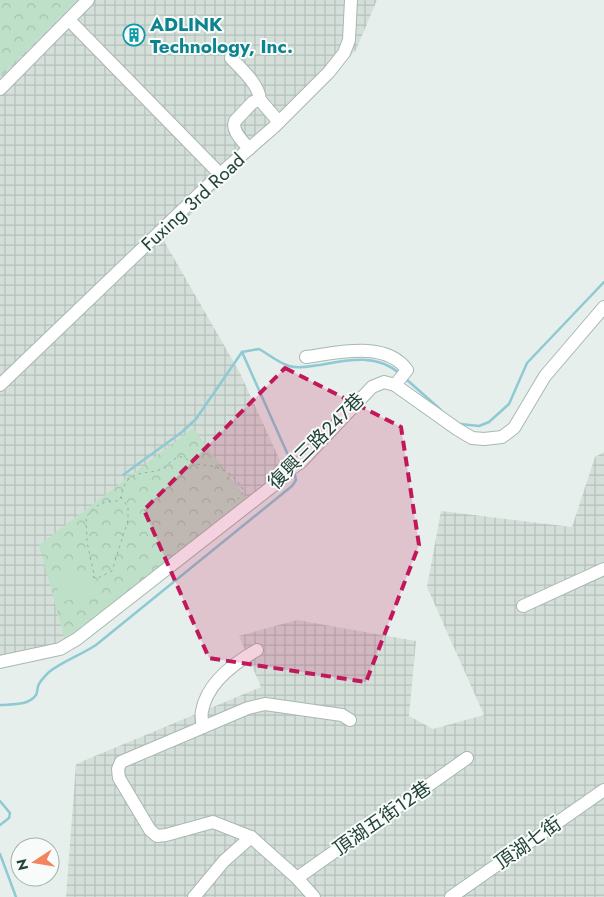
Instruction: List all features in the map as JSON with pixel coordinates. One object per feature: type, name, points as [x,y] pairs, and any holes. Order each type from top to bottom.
[{"type":"street","points":[[0,89],[88,0]]},
{"type":"street","name":"Fuxing 3rd Road","points":[[0,385],[220,174],[279,122],[329,72],[344,53],[349,40],[351,0]]},
{"type":"street","points":[[68,20],[220,174]]},
{"type":"street","points":[[231,58],[255,86],[259,92],[260,100],[279,122]]},
{"type":"street","points":[[250,149],[234,130],[233,124],[253,102],[260,100]]},
{"type":"street","points":[[306,357],[364,350],[382,354],[401,362],[406,370],[400,379],[456,429],[472,438],[484,440],[502,437],[514,428],[545,376],[604,308]]},
{"type":"street","name":"復興三路247巷","points":[[0,662],[60,649],[77,639],[279,481],[301,462],[372,387],[384,382],[400,379]]},
{"type":"street","points":[[523,606],[604,568]]},
{"type":"street","points":[[203,727],[202,712],[211,687],[241,659],[257,650]]},
{"type":"street","points":[[314,897],[297,878],[251,838],[213,822],[157,836],[150,830],[119,778],[118,769],[121,762],[248,708],[265,704],[342,715],[350,720]]},
{"type":"street","name":"頂湖五街12巷","points":[[297,878],[467,758]]},
{"type":"street","name":"頂湖七街","points":[[451,897],[604,790]]},
{"type":"street","points":[[194,897],[224,861],[251,838]]},
{"type":"path","points":[[121,497],[128,507],[128,520],[112,571],[98,578],[93,577],[86,535],[86,517],[98,504],[108,501],[119,501],[123,487],[129,479],[138,474],[166,467],[177,458],[184,457],[194,463],[212,466],[231,474],[244,491],[238,499]]},
{"type":"highlighted area","points":[[285,368],[401,427],[419,545],[366,682],[209,658],[144,510]]},
{"type":"shaded area","points":[[0,0],[377,0],[356,50],[164,241],[240,373],[288,478],[74,643],[0,656]]},
{"type":"shaded area","points":[[604,452],[604,897],[66,897],[76,764],[261,687],[239,636],[297,620],[416,641],[409,716],[433,729],[484,715],[427,587],[441,511],[572,527],[595,457]]},
{"type":"green space","points":[[0,0],[78,0],[0,77]]},
{"type":"green space","points":[[193,428],[248,501],[65,641],[39,545]]},
{"type":"green space","points":[[91,569],[97,592],[61,602],[55,579]]},
{"type":"waterway","points":[[460,424],[479,426],[489,422],[509,404],[527,363],[604,282]]},
{"type":"waterway","points":[[123,475],[182,432],[196,419],[242,352],[259,349],[281,363],[297,367],[351,360],[372,361],[391,367],[400,374]]},
{"type":"waterway","points":[[242,352],[292,464]]},
{"type":"waterway","points":[[406,379],[441,410]]},
{"type":"waterway","points":[[0,705],[19,704],[33,699],[40,682],[49,672],[96,645],[292,486],[296,480],[294,471]]},
{"type":"waterway","points":[[0,801],[10,813],[9,818],[0,825]]},
{"type":"waterway","points":[[0,854],[16,897]]},
{"type":"place","name":"ADLINK Technology, Inc.","points":[[134,35]]}]
